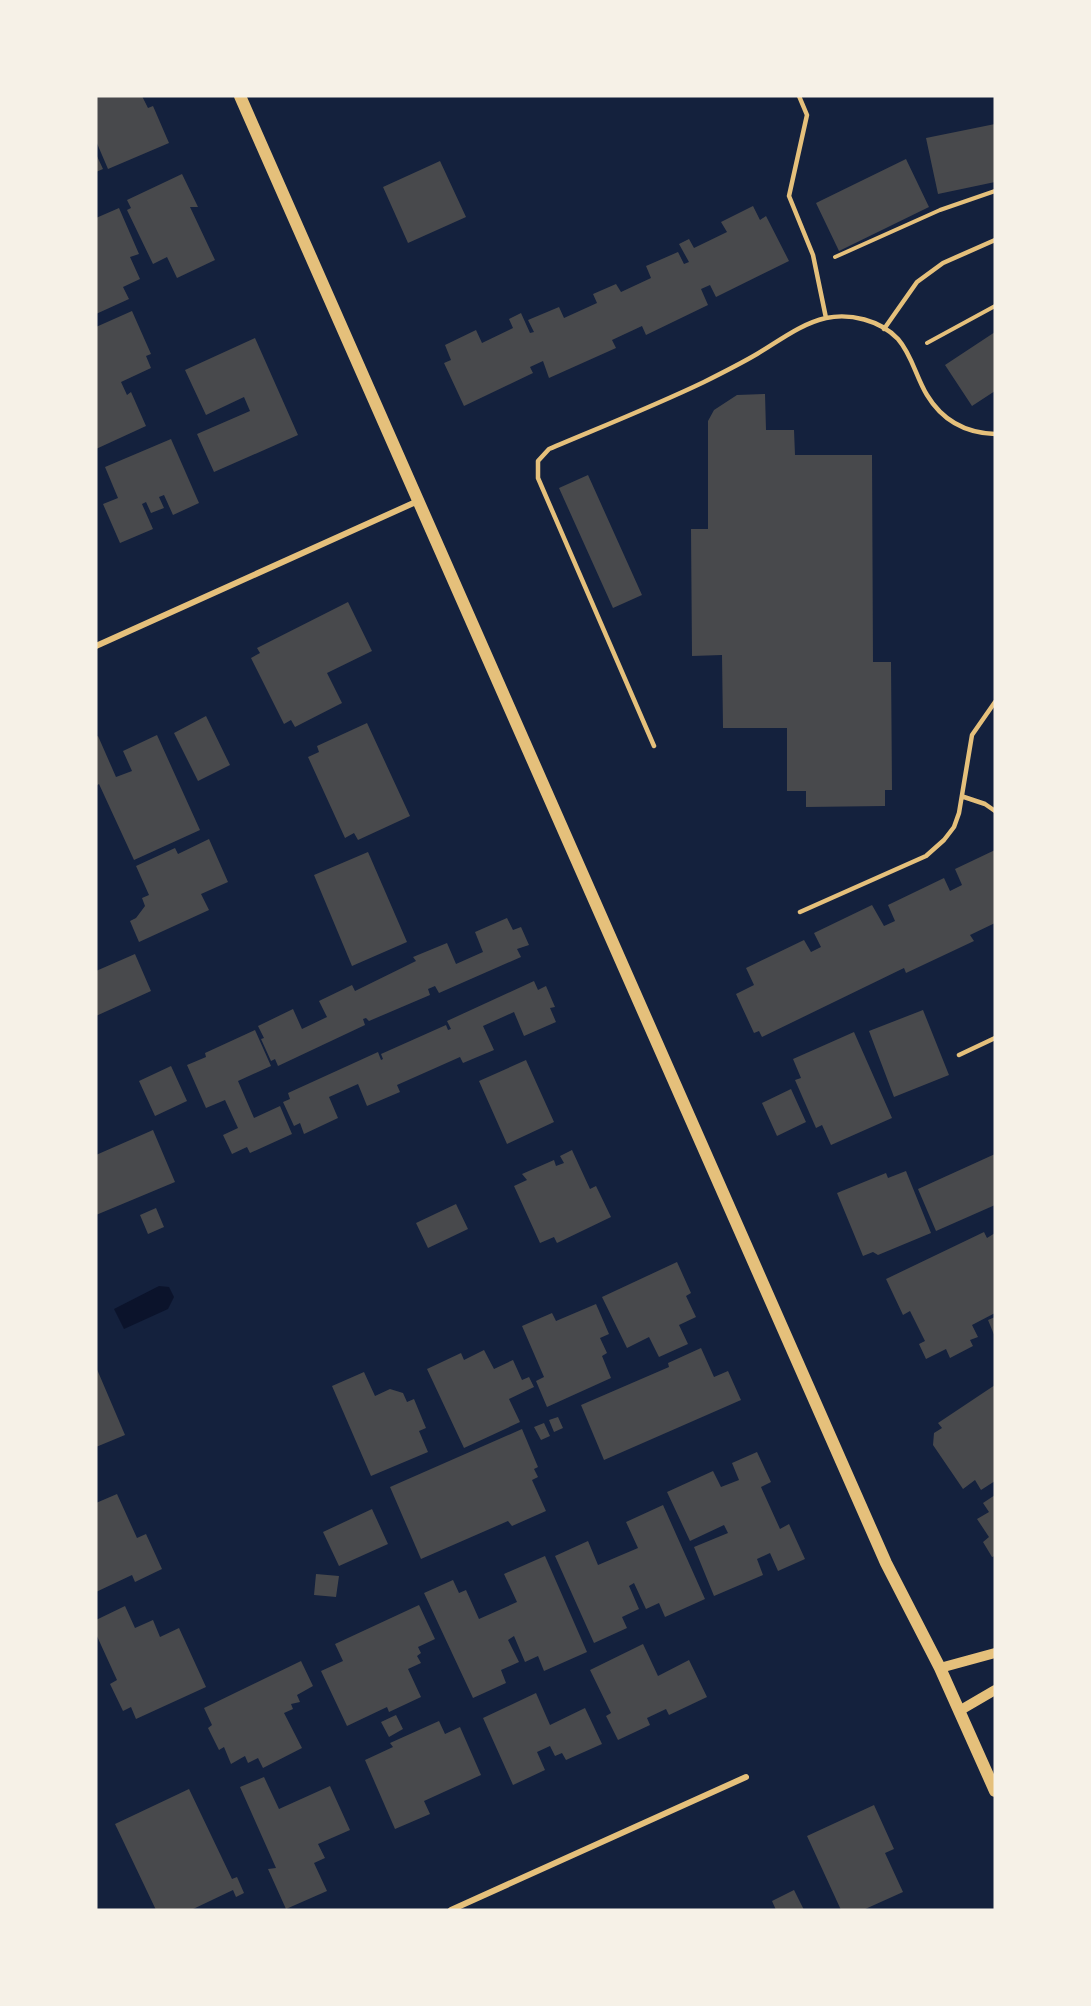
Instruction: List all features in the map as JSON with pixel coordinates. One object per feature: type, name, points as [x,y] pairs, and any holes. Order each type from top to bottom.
[{"type":"main road","points":[[240,96],[886,1563],[940,1668],[995,1791]]},
{"type":"street","points":[[96,646],[418,501]]},
{"type":"street","points":[[940,1668],[995,1653]]},
{"type":"street","points":[[959,1711],[995,1690]]},
{"type":"street","points":[[451,1910],[746,1777]]},
{"type":"lane","points":[[798,96],[807,115],[789,196],[815,266],[826,318]]},
{"type":"lane","points":[[884,329],[917,282],[943,263],[995,240]]},
{"type":"lane","points":[[654,746],[538,478],[538,461],[549,450],[704,382],[795,330],[826,318],[843,316],[860,318],[878,324],[897,338],[907,353],[927,395],[941,413],[960,427],[984,434],[995,434]]},
{"type":"lane","points":[[800,912],[926,856],[944,840],[954,827],[964,797],[972,735],[995,702]]},
{"type":"lane","points":[[964,797],[985,804],[995,811]]},
{"type":"lane","points":[[959,1055],[995,1038]]},
{"type":"path","points":[[815,266],[940,210],[995,191]]},
{"type":"path","points":[[907,353],[995,306]]},
{"type":"water","points":[[159,1286],[169,1287],[174,1297],[168,1309],[124,1329],[114,1309]]},
{"type":"building","points":[[96,96],[142,96],[148,108],[153,106],[169,143],[108,169],[96,141]]},
{"type":"building","points":[[995,124],[995,182],[938,194],[926,138]]},
{"type":"building","points":[[96,154],[103,169],[96,172]]},
{"type":"building","points":[[906,159],[929,207],[839,251],[816,203]]},
{"type":"building","points":[[440,161],[466,217],[408,243],[383,187]]},
{"type":"building","points":[[182,174],[198,207],[190,207],[215,260],[177,278],[167,257],[153,264],[127,210],[131,208],[127,200]]},
{"type":"building","points":[[753,206],[760,220],[766,216],[789,261],[716,297],[710,285],[701,289],[708,305],[646,335],[642,326],[612,340],[616,348],[549,378],[543,361],[530,367],[533,373],[464,406],[444,363],[451,360],[445,345],[476,330],[482,343],[513,328],[509,319],[521,313],[530,333],[534,332],[528,320],[559,307],[564,318],[597,303],[593,294],[616,284],[621,292],[651,278],[646,266],[678,252],[684,264],[689,262],[679,244],[689,239],[694,248],[727,232],[721,222]]},
{"type":"building","points":[[119,208],[139,254],[130,257],[140,279],[123,287],[129,299],[96,314],[96,218]]},
{"type":"building","points":[[132,311],[151,354],[146,356],[151,368],[121,382],[127,395],[131,392],[146,426],[96,449],[96,327]]},
{"type":"building","points":[[995,332],[995,391],[972,406],[945,365]]},
{"type":"building","points":[[255,338],[298,435],[214,472],[197,434],[250,411],[244,397],[206,415],[185,370]]},
{"type":"building","points":[[765,394],[766,430],[794,430],[795,455],[872,455],[873,662],[891,662],[892,790],[885,790],[885,806],[806,807],[806,791],[787,791],[787,728],[723,728],[722,655],[692,656],[691,529],[708,529],[708,421],[714,410],[737,395]]},
{"type":"building","points":[[171,439],[199,503],[173,515],[164,495],[159,497],[164,508],[151,513],[146,502],[142,504],[153,529],[120,543],[103,504],[118,498],[105,467]]},
{"type":"building","points":[[588,475],[642,595],[613,608],[559,488]]},
{"type":"building","points":[[348,602],[372,651],[327,673],[342,703],[295,727],[291,720],[284,724],[251,658],[260,653],[257,648]]},
{"type":"building","points":[[206,716],[230,765],[198,781],[174,733]]},
{"type":"building","points":[[367,723],[410,816],[358,840],[354,833],[345,838],[308,757],[319,752],[317,746]]},
{"type":"building","points":[[157,735],[200,830],[134,860],[99,784],[96,786],[96,737],[98,736],[116,777],[132,771],[123,751]]},
{"type":"building","points":[[209,839],[228,882],[201,894],[209,910],[139,942],[130,921],[136,918],[145,906],[142,898],[149,895],[136,866],[175,848],[178,854]]},
{"type":"building","points":[[995,850],[995,923],[970,935],[974,941],[906,973],[904,968],[762,1037],[759,1031],[754,1033],[736,994],[754,985],[746,968],[804,940],[811,952],[821,947],[814,933],[872,905],[884,926],[895,921],[888,905],[944,878],[950,891],[962,885],[955,869]]},
{"type":"building","points":[[368,852],[407,942],[352,966],[314,875]]},
{"type":"building","points":[[507,918],[513,930],[521,927],[529,945],[517,949],[521,957],[439,993],[435,986],[428,989],[430,995],[369,1021],[366,1018],[363,1019],[365,1025],[278,1066],[275,1059],[271,1061],[258,1026],[293,1009],[302,1029],[327,1017],[319,1001],[352,985],[355,991],[416,961],[413,957],[447,943],[456,964],[483,952],[475,932]]},
{"type":"building","points":[[135,954],[151,991],[96,1016],[96,971]]},
{"type":"building","points":[[534,981],[538,990],[546,986],[555,1007],[550,1008],[556,1022],[524,1036],[514,1012],[483,1026],[494,1050],[463,1063],[460,1057],[397,1085],[400,1092],[367,1106],[358,1084],[329,1097],[338,1118],[304,1134],[300,1123],[294,1126],[283,1102],[290,1099],[288,1093],[378,1052],[381,1060],[383,1059],[381,1054],[446,1025],[448,1030],[451,1029],[447,1021]]},
{"type":"building","points":[[923,1010],[949,1075],[894,1097],[869,1031]]},
{"type":"building","points":[[255,1030],[271,1066],[238,1081],[254,1118],[280,1106],[292,1134],[250,1153],[247,1147],[232,1154],[223,1135],[238,1128],[225,1100],[206,1108],[187,1065],[206,1057],[205,1053]]},
{"type":"building","points":[[854,1032],[892,1118],[831,1145],[822,1125],[816,1128],[795,1080],[801,1078],[793,1059]]},
{"type":"building","points":[[526,1060],[554,1122],[507,1144],[479,1081]]},
{"type":"building","points":[[171,1066],[187,1101],[155,1116],[139,1081]]},
{"type":"building","points":[[791,1089],[806,1122],[777,1136],[762,1103]]},
{"type":"building","points":[[153,1130],[175,1182],[96,1215],[96,1155]]},
{"type":"building","points":[[572,1150],[590,1189],[596,1186],[611,1217],[557,1243],[554,1237],[540,1243],[514,1186],[527,1180],[522,1174],[554,1160],[556,1166],[564,1163],[560,1156]]},
{"type":"building","points":[[995,1154],[995,1205],[936,1231],[918,1189]]},
{"type":"building","points":[[906,1171],[931,1233],[878,1255],[873,1252],[863,1256],[837,1193],[886,1173],[888,1178]]},
{"type":"building","points":[[456,1204],[468,1229],[428,1248],[416,1223]]},
{"type":"building","points":[[156,1208],[164,1227],[148,1234],[140,1215]]},
{"type":"building","points":[[984,1232],[987,1238],[995,1233],[995,1313],[972,1325],[978,1337],[970,1340],[973,1346],[950,1358],[946,1349],[926,1359],[919,1344],[925,1341],[910,1311],[903,1315],[886,1279]]},
{"type":"building","points":[[677,1262],[691,1293],[686,1296],[696,1317],[679,1325],[688,1344],[659,1357],[649,1337],[627,1348],[602,1297]]},
{"type":"building","points":[[596,1304],[609,1334],[600,1338],[607,1353],[602,1356],[611,1378],[547,1407],[536,1381],[544,1377],[522,1326],[552,1313],[556,1321]]},
{"type":"building","points":[[995,1317],[995,1337],[988,1320]]},
{"type":"building","points":[[701,1348],[714,1377],[728,1371],[741,1400],[604,1460],[581,1405],[669,1367],[668,1363]]},
{"type":"building","points":[[484,1350],[494,1369],[513,1360],[522,1380],[529,1377],[534,1387],[509,1399],[520,1422],[464,1448],[427,1369],[461,1353],[464,1360]]},
{"type":"building","points":[[96,1367],[125,1435],[96,1447]]},
{"type":"building","points":[[364,1372],[375,1396],[390,1389],[403,1393],[407,1402],[414,1399],[426,1428],[419,1431],[428,1452],[371,1476],[332,1386]]},
{"type":"building","points":[[995,1385],[995,1481],[981,1490],[975,1480],[963,1489],[933,1445],[934,1433],[942,1428],[938,1423]]},
{"type":"building","points":[[558,1417],[563,1428],[554,1432],[549,1420]]},
{"type":"building","points":[[544,1423],[550,1436],[541,1440],[534,1427]]},
{"type":"building","points":[[522,1429],[538,1467],[534,1469],[538,1477],[532,1480],[546,1511],[512,1526],[508,1521],[421,1559],[390,1487]]},
{"type":"building","points":[[757,1452],[771,1482],[761,1487],[780,1529],[789,1524],[805,1559],[778,1571],[770,1553],[757,1559],[763,1575],[714,1596],[694,1547],[728,1533],[724,1525],[690,1541],[667,1492],[713,1471],[721,1487],[739,1480],[732,1463]]},
{"type":"building","points":[[117,1494],[137,1538],[146,1534],[162,1569],[135,1582],[132,1575],[96,1592],[96,1503]]},
{"type":"building","points":[[995,1495],[995,1556],[992,1557],[983,1542],[989,1537],[977,1519],[989,1512],[983,1503]]},
{"type":"building","points":[[663,1505],[705,1599],[665,1617],[659,1603],[646,1609],[634,1583],[629,1586],[639,1609],[622,1617],[627,1628],[594,1643],[555,1556],[588,1541],[598,1565],[638,1548],[626,1522]]},
{"type":"building","points":[[372,1509],[388,1544],[339,1566],[323,1532]]},
{"type":"building","points":[[545,1556],[587,1652],[544,1671],[538,1656],[525,1662],[514,1636],[508,1640],[519,1662],[501,1670],[506,1683],[473,1698],[424,1593],[453,1580],[459,1593],[466,1590],[479,1619],[517,1602],[504,1574]]},
{"type":"building","points":[[316,1574],[339,1576],[336,1597],[314,1595]]},
{"type":"building","points":[[419,1605],[435,1639],[418,1647],[421,1653],[417,1656],[421,1663],[408,1669],[421,1697],[389,1712],[387,1707],[347,1726],[321,1671],[343,1661],[335,1644]]},
{"type":"building","points":[[125,1606],[135,1628],[153,1620],[160,1637],[179,1628],[206,1687],[136,1719],[131,1707],[123,1711],[110,1684],[117,1680],[96,1634],[96,1620]]},
{"type":"building","points":[[643,1644],[658,1676],[689,1660],[707,1697],[669,1715],[666,1709],[647,1718],[650,1725],[618,1740],[606,1716],[611,1713],[590,1670]]},
{"type":"building","points":[[301,1661],[313,1686],[297,1695],[300,1702],[291,1704],[293,1709],[284,1713],[302,1748],[263,1768],[258,1758],[248,1763],[245,1756],[231,1764],[224,1747],[219,1750],[208,1728],[212,1725],[204,1708]]},
{"type":"building","points":[[536,1693],[550,1725],[585,1708],[602,1744],[566,1760],[562,1753],[555,1756],[550,1746],[537,1752],[545,1770],[513,1785],[483,1718]]},
{"type":"building","points":[[396,1715],[403,1729],[389,1737],[381,1722]]},
{"type":"building","points":[[439,1721],[445,1734],[460,1727],[481,1775],[424,1801],[430,1814],[395,1829],[365,1760],[393,1747],[390,1743]]},
{"type":"building","points":[[264,1777],[279,1809],[330,1786],[350,1830],[318,1844],[325,1858],[314,1863],[327,1891],[286,1909],[268,1869],[276,1868],[240,1787]]},
{"type":"building","points":[[189,1789],[232,1879],[237,1877],[244,1893],[236,1897],[233,1890],[191,1910],[156,1910],[115,1824]]},
{"type":"building","points":[[874,1805],[894,1849],[885,1853],[903,1892],[863,1910],[841,1910],[807,1836]]},
{"type":"building","points":[[794,1890],[804,1910],[776,1910],[772,1901]]}]
